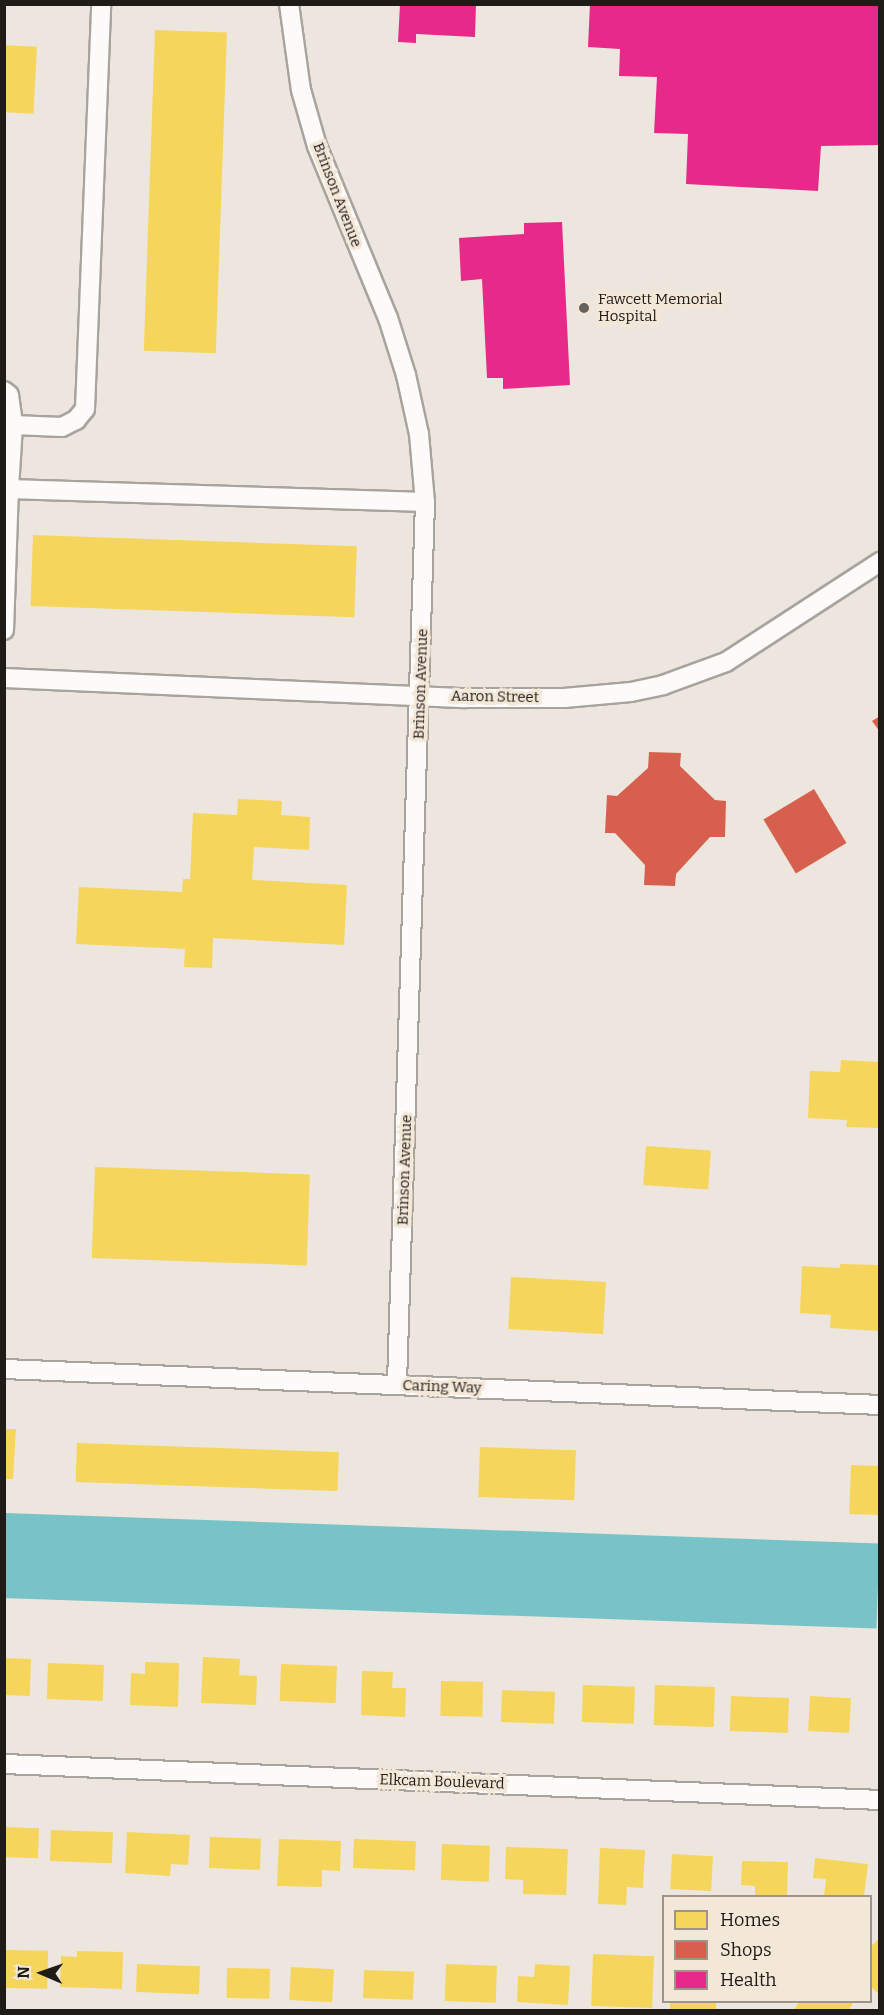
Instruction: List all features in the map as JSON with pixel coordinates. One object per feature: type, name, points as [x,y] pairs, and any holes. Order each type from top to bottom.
[{"type":"street","points":[[13,425],[62,428],[76,420],[85,409],[101,4]]},
{"type":"street","name":"Brinson Avenue","points":[[289,4],[301,90],[317,146],[388,318],[406,375],[419,434],[425,502],[421,695],[397,1385]]},
{"type":"street","points":[[4,392],[9,395],[13,425],[4,630]]},
{"type":"street","points":[[9,489],[425,502]]},
{"type":"street","name":"Aaron Street","points":[[4,678],[421,695],[597,697],[663,685],[735,656],[879,562]]},
{"type":"street","name":"Caring Way","points":[[4,1369],[879,1406]]},
{"type":"street","name":"Elkcam Boulevard","points":[[4,1764],[879,1800]]},
{"type":"water","points":[[5,1513],[879,1544],[877,1628],[4,1598]]},
{"type":"building: Homes","points":[[155,30],[227,33],[216,353],[144,351]]},
{"type":"building: Homes","points":[[4,45],[37,47],[33,114],[4,112]]},
{"type":"building: Homes","points":[[33,535],[357,546],[354,617],[31,606]]},
{"type":"building: Homes","points":[[238,799],[282,801],[281,815],[310,817],[309,850],[254,847],[252,880],[347,885],[344,945],[213,938],[212,968],[184,967],[185,949],[76,944],[79,887],[182,892],[183,879],[190,879],[193,813],[237,815]]},
{"type":"building: Homes","points":[[841,1060],[880,1062],[880,1128],[846,1127],[847,1120],[808,1118],[810,1071],[840,1072]]},
{"type":"building: Homes","points":[[646,1146],[711,1151],[708,1189],[643,1185]]},
{"type":"building: Homes","points":[[95,1167],[310,1175],[307,1265],[92,1258]]},
{"type":"building: Homes","points":[[840,1264],[880,1265],[880,1331],[830,1328],[831,1315],[800,1313],[802,1266],[840,1268]]},
{"type":"building: Homes","points":[[511,1277],[606,1282],[603,1334],[508,1329]]},
{"type":"building: Homes","points":[[4,1429],[16,1429],[13,1479],[4,1479]]},
{"type":"building: Homes","points":[[77,1443],[339,1452],[337,1491],[76,1482]]},
{"type":"building: Homes","points":[[480,1447],[576,1450],[574,1500],[478,1497]]},
{"type":"building: Homes","points":[[851,1465],[880,1466],[878,1515],[849,1514]]},
{"type":"building: Homes","points":[[203,1657],[240,1659],[239,1675],[257,1676],[256,1705],[201,1703]]},
{"type":"building: Homes","points":[[4,1658],[31,1659],[30,1696],[4,1695]]},
{"type":"building: Homes","points":[[145,1662],[179,1663],[178,1707],[130,1705],[131,1673],[145,1674]]},
{"type":"building: Homes","points":[[48,1663],[104,1665],[103,1701],[47,1699]]},
{"type":"building: Homes","points":[[281,1664],[337,1666],[336,1703],[280,1701]]},
{"type":"building: Homes","points":[[362,1671],[393,1672],[392,1688],[406,1688],[405,1717],[361,1715]]},
{"type":"building: Homes","points":[[441,1681],[483,1682],[482,1717],[440,1716]]},
{"type":"building: Homes","points":[[583,1685],[635,1687],[634,1724],[582,1722]]},
{"type":"building: Homes","points":[[655,1685],[715,1687],[714,1727],[654,1725]]},
{"type":"building: Homes","points":[[502,1690],[555,1692],[554,1724],[501,1722]]},
{"type":"building: Homes","points":[[731,1696],[789,1698],[788,1733],[730,1731]]},
{"type":"building: Homes","points":[[810,1696],[851,1698],[849,1733],[808,1731]]},
{"type":"building: Homes","points":[[4,1827],[39,1828],[38,1858],[4,1857]]},
{"type":"building: Homes","points":[[51,1830],[113,1832],[112,1863],[50,1861]]},
{"type":"building: Homes","points":[[127,1832],[190,1835],[188,1865],[171,1864],[170,1876],[125,1873]]},
{"type":"building: Homes","points":[[210,1837],[261,1839],[260,1870],[209,1868]]},
{"type":"building: Homes","points":[[279,1839],[341,1841],[340,1871],[322,1870],[322,1887],[277,1886]]},
{"type":"building: Homes","points":[[354,1839],[416,1841],[415,1870],[353,1868]]},
{"type":"building: Homes","points":[[442,1844],[490,1846],[489,1882],[441,1880]]},
{"type":"building: Homes","points":[[506,1847],[568,1849],[566,1895],[523,1894],[523,1880],[505,1879]]},
{"type":"building: Homes","points":[[600,1848],[645,1850],[643,1888],[627,1887],[626,1905],[598,1904]]},
{"type":"building: Homes","points":[[672,1854],[713,1856],[711,1891],[670,1889]]},
{"type":"building: Homes","points":[[815,1858],[868,1864],[864,1895],[824,1895],[826,1879],[813,1878]]},
{"type":"building: Homes","points":[[742,1861],[788,1862],[787,1895],[755,1895],[755,1886],[741,1885]]},
{"type":"building: Homes","points":[[880,1938],[880,1995],[872,1988],[872,1945]]},
{"type":"building: Homes","points":[[4,1950],[48,1951],[47,1989],[4,1988]]},
{"type":"building: Homes","points":[[77,1951],[123,1952],[122,1989],[60,1987],[61,1956],[77,1957]]},
{"type":"building: Homes","points":[[593,1954],[654,1956],[652,2008],[591,2006]]},
{"type":"building: Homes","points":[[137,1964],[200,1966],[199,1994],[136,1992]]},
{"type":"building: Homes","points":[[446,1964],[497,1966],[496,2003],[445,2001]]},
{"type":"building: Homes","points":[[535,1964],[570,1966],[568,2005],[517,2002],[518,1976],[534,1977]]},
{"type":"building: Homes","points":[[291,1967],[334,1969],[332,2002],[289,2000]]},
{"type":"building: Homes","points":[[227,1968],[270,1969],[269,1999],[226,1998]]},
{"type":"building: Homes","points":[[364,1970],[414,1972],[413,2000],[363,1998]]},
{"type":"building: Homes","points":[[670,2003],[716,2003],[716,2010],[670,2010]]},
{"type":"building: Homes","points":[[798,2003],[853,2003],[849,2010],[794,2010]]},
{"type":"building: Shops","points":[[880,716],[880,732],[872,721]]},
{"type":"building: Shops","points":[[649,752],[681,753],[680,766],[715,800],[726,801],[725,837],[710,837],[676,874],[675,886],[644,885],[645,865],[615,833],[605,833],[607,795],[617,796],[648,768]]},
{"type":"building: Shops","points":[[814,789],[846,843],[796,873],[763,819]]},
{"type":"building: Health","points":[[400,4],[476,4],[475,37],[416,34],[416,43],[398,42]]},
{"type":"building: Health","points":[[590,4],[880,4],[880,145],[821,146],[818,191],[686,184],[688,134],[654,133],[657,77],[619,76],[620,49],[588,47]]},
{"type":"building: Health","points":[[562,222],[570,385],[503,389],[503,378],[487,378],[482,279],[461,281],[459,238],[524,234],[524,223]]},
{"type":"place","name":"Fawcett Memorial Hospital","points":[[584,308]]}]
